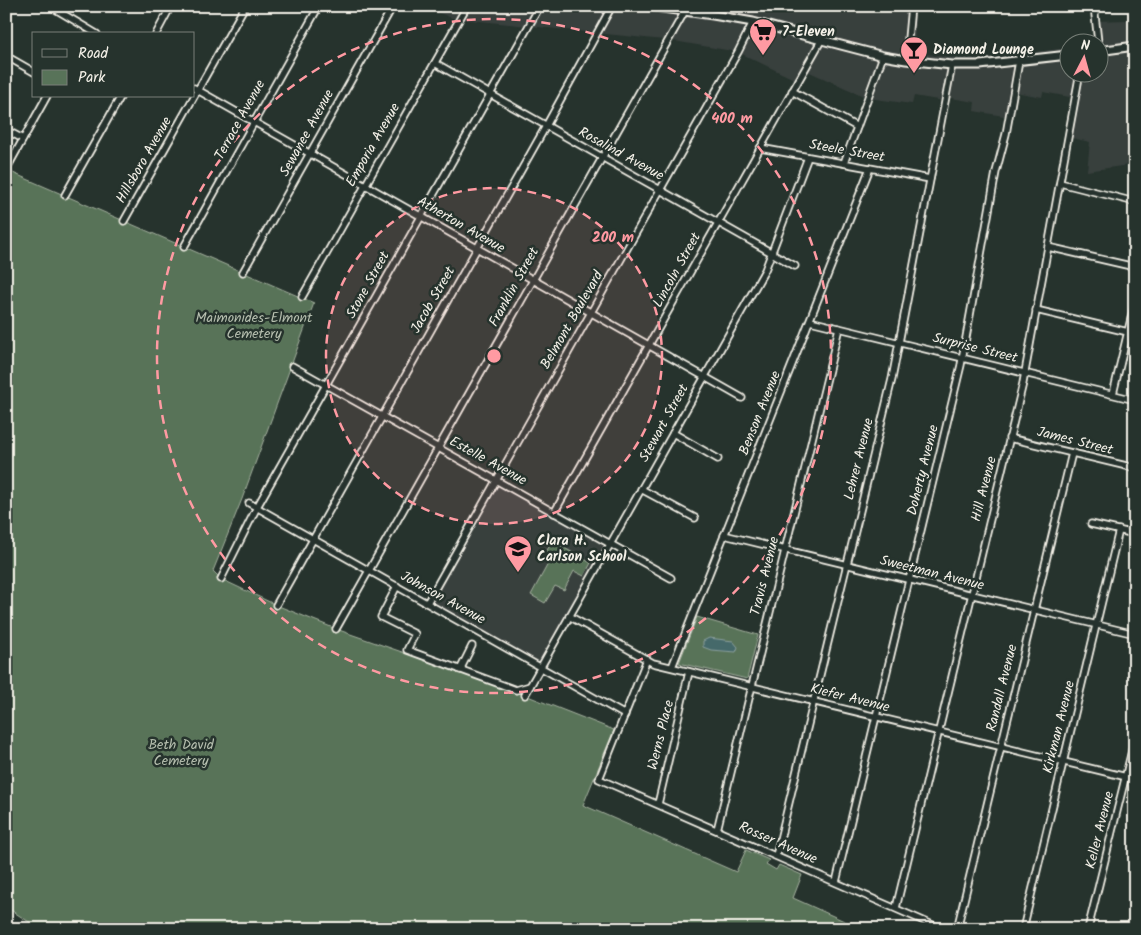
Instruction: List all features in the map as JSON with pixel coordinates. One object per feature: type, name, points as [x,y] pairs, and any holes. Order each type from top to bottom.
[{"type":"main road","points":[[648,6],[753,22],[883,56],[906,60],[952,65],[980,65],[1058,56]]},
{"type":"main road","points":[[1108,48],[1135,46]]},
{"type":"street","points":[[50,6],[94,32]]},
{"type":"street","points":[[157,32],[172,6]]},
{"type":"street","name":"Hillsboro Avenue","points":[[196,90],[245,6]]},
{"type":"street","name":"Terrace Avenue","points":[[184,247],[319,6]]},
{"type":"street","name":"Sewanee Avenue","points":[[243,272],[393,6]]},
{"type":"street","name":"Emporia Avenue","points":[[302,297],[467,6]]},
{"type":"street","name":"Stone Street","points":[[221,579],[257,507],[540,6]]},
{"type":"street","name":"Jacob Street","points":[[276,605],[612,6]]},
{"type":"street","points":[[906,60],[911,6],[915,6]]},
{"type":"street","points":[[1074,6],[1094,7],[1097,32]]},
{"type":"street","name":"Franklin Street","points":[[336,629],[685,11]]},
{"type":"street","name":"Belmont Boulevard","points":[[427,603],[738,52],[753,22]]},
{"type":"street","points":[[83,32],[86,27]]},
{"type":"street","name":"Lincoln Street","points":[[554,513],[822,39]]},
{"type":"street","points":[[6,56],[32,71]]},
{"type":"street","points":[[844,163],[883,56]]},
{"type":"street","name":"Doherty Avenue","points":[[836,882],[962,358],[996,172],[1008,125],[1019,61]]},
{"type":"street","name":"Rosalind Avenue","points":[[435,63],[795,266]]},
{"type":"street","name":"Lehrer Avenue","points":[[776,856],[900,343],[952,65]]},
{"type":"street","name":"Hill Avenue","points":[[896,908],[1024,373],[1078,82]]},
{"type":"street","name":"Atherton Avenue","points":[[196,90],[742,398]]},
{"type":"street","points":[[792,92],[857,127]]},
{"type":"street","points":[[6,170],[46,98]]},
{"type":"street","points":[[65,195],[120,98]]},
{"type":"street","name":"Hillsboro Avenue","points":[[124,221],[192,98]]},
{"type":"street","points":[[6,130],[23,139]]},
{"type":"street","name":"Steele Street","points":[[760,148],[930,179]]},
{"type":"street","name":"Stewart Street","points":[[525,695],[765,270],[808,157]]},
{"type":"street","name":"Benson Avenue","points":[[672,668],[870,168]]},
{"type":"street","points":[[1060,184],[1135,202]]},
{"type":"street","points":[[1048,247],[1135,267]]},
{"type":"street","points":[[1113,394],[1135,302]]},
{"type":"street","points":[[1036,310],[1128,332]]},
{"type":"street","name":"Surprise Street","points":[[810,321],[1135,400]]},
{"type":"street","name":"Travis Avenue","points":[[717,830],[839,328]]},
{"type":"street","name":"Estelle Avenue","points":[[292,366],[670,578]]},
{"type":"street","points":[[673,433],[718,459]]},
{"type":"street","name":"James Street","points":[[1009,438],[1135,468]]},
{"type":"street","name":"Randall Avenue","points":[[957,929],[1072,453]]},
{"type":"street","points":[[641,489],[695,518]]},
{"type":"street","name":"Johnson Avenue","points":[[249,503],[625,715]]},
{"type":"street","points":[[1091,524],[1135,534]]},
{"type":"street","name":"Kirkman Avenue","points":[[1023,929],[1119,530]]},
{"type":"street","name":"Sweetman Avenue","points":[[724,535],[1135,634]]},
{"type":"street","points":[[397,586],[381,617],[415,634],[407,650],[516,690],[530,686]]},
{"type":"street","name":"Kiefer Avenue","points":[[569,616],[647,659],[672,668],[1135,779]]},
{"type":"street","points":[[460,670],[472,646]]},
{"type":"street","points":[[625,715],[647,659]]},
{"type":"street","name":"Werns Place","points":[[658,804],[689,672]]},
{"type":"street","name":"Rosser Avenue","points":[[625,715],[599,779],[942,929]]},
{"type":"street","name":"Keller Avenue","points":[[1088,929],[1135,738]]},
{"type":"shaded area","points":[[423,6],[887,6],[915,17],[915,53],[978,59],[1058,49],[1058,82],[1108,82],[1108,32],[1097,32],[1096,21],[1128,20],[1129,6],[1135,6],[1135,164],[1087,171],[1090,142],[1068,137],[1075,98],[1043,92],[1042,97],[1015,92],[1010,117],[974,111],[975,102],[945,97],[944,101],[914,96],[912,104],[868,98],[805,70],[798,81],[738,52],[674,41],[452,18]]},
{"type":"shaded area","name":"Clara H. Carlson School","points":[[497,483],[606,545],[538,663],[431,601]]},
{"type":"green space","name":"Beth David Cemetery","points":[[6,170],[314,303],[242,499],[213,571],[221,579],[276,605],[336,629],[525,695],[614,730],[583,805],[736,872],[746,850],[769,860],[766,864],[776,870],[779,865],[802,875],[793,898],[862,929],[40,929],[6,907]]},
{"type":"green space","points":[[552,541],[591,563],[584,576],[574,571],[564,590],[555,586],[545,603],[531,595],[549,562],[543,558]]},
{"type":"green space","points":[[697,617],[758,635],[747,679],[679,663]]},
{"type":"water","points":[[709,638],[733,641],[738,647],[736,652],[711,650],[703,647],[703,641]]},
{"type":"place","name":"7-Eleven","points":[[763,56]]},
{"type":"place","name":"Diamond Lounge","points":[[914,74]]},
{"type":"place","name":"Clara H. Carlson School","points":[[518,573]]},
{"type":"park label","name":"Maimonides-Elmont Cemetery","points":[[254,326]]}]
